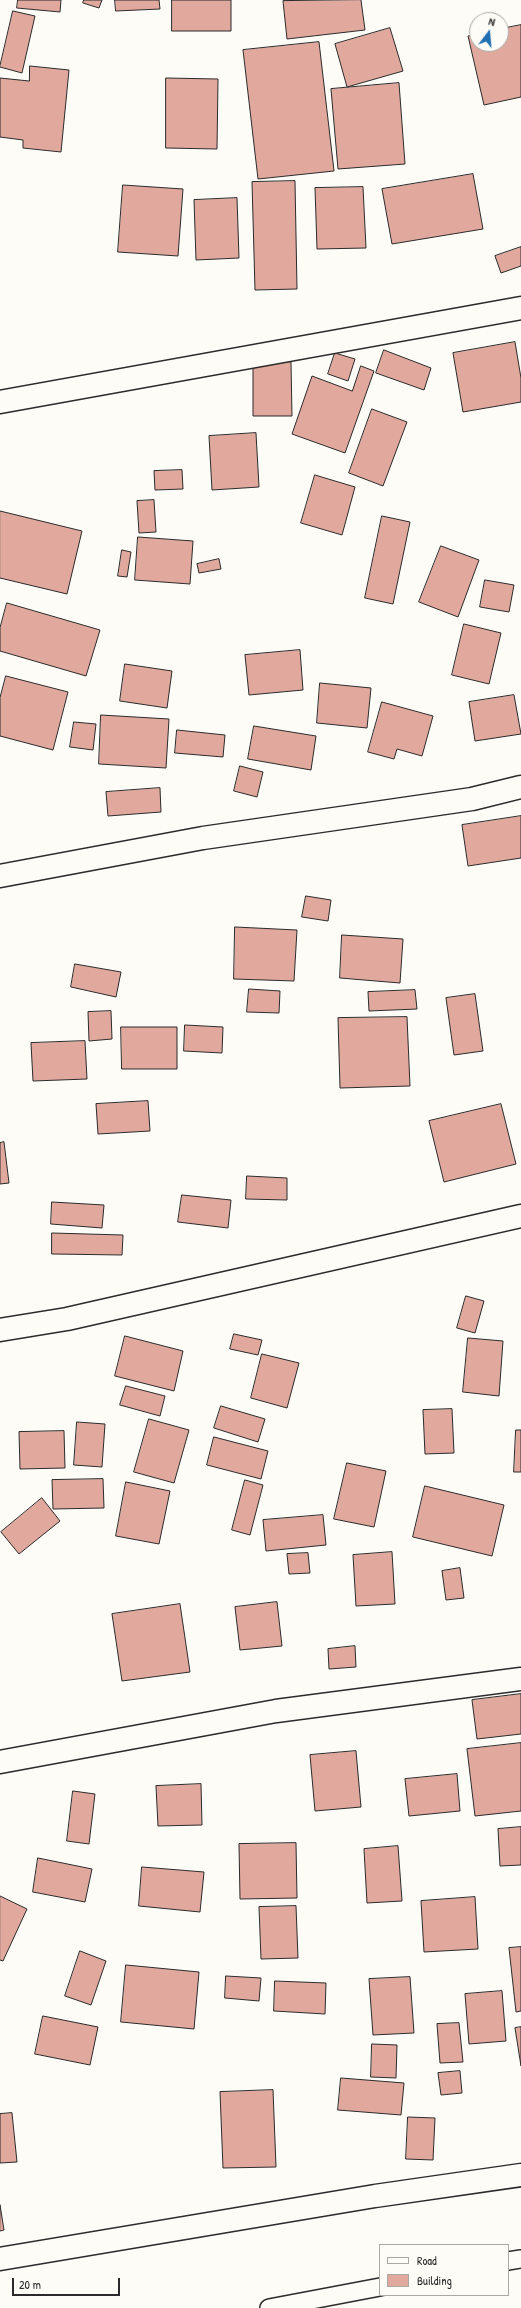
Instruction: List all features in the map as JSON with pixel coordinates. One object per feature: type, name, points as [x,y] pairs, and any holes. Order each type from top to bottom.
[{"type":"street","points":[[0,402],[521,308]]},
{"type":"street","points":[[0,876],[203,838],[472,799],[521,787]]},
{"type":"street","points":[[0,1330],[67,1319],[521,1216]]},
{"type":"street","points":[[0,1762],[276,1711],[521,1679]]},
{"type":"street","points":[[0,2259],[375,2196],[521,2174]]},
{"type":"lane","points":[[509,2261],[521,2258]]},
{"type":"lane","points":[[269,2308],[379,2287]]},
{"type":"building","points":[[18,0],[61,0],[60,12],[17,8]]},
{"type":"building","points":[[84,0],[102,0],[99,8],[83,3]]},
{"type":"building","points":[[115,0],[159,0],[160,9],[116,11]]},
{"type":"building","points":[[172,0],[231,0],[231,31],[172,31]]},
{"type":"building","points":[[361,0],[365,30],[287,39],[283,1]]},
{"type":"building","points":[[13,11],[35,16],[22,73],[0,67]]},
{"type":"building","points":[[521,25],[521,97],[484,105],[472,52],[509,52],[509,27]]},
{"type":"building","points":[[390,28],[403,71],[347,87],[335,44]]},
{"type":"building","points":[[319,42],[334,171],[258,179],[243,50]]},
{"type":"building","points":[[30,66],[69,70],[61,152],[23,148],[23,140],[0,137],[0,78],[29,81]]},
{"type":"building","points":[[166,78],[218,79],[217,149],[166,148]]},
{"type":"building","points":[[399,83],[405,164],[338,169],[331,89]]},
{"type":"building","points":[[473,174],[483,229],[392,244],[382,189]]},
{"type":"building","points":[[295,181],[297,289],[255,290],[252,182]]},
{"type":"building","points":[[123,185],[183,189],[178,256],[118,252]]},
{"type":"building","points":[[363,187],[366,248],[317,249],[315,188]]},
{"type":"building","points":[[237,198],[239,258],[196,260],[194,200]]},
{"type":"building","points":[[521,247],[521,266],[501,273],[495,256]]},
{"type":"building","points":[[515,342],[521,378],[521,402],[463,412],[453,353]]},
{"type":"building","points":[[384,350],[431,368],[424,390],[376,373]]},
{"type":"building","points":[[335,353],[355,359],[348,381],[328,374]]},
{"type":"building","points":[[291,362],[292,416],[253,416],[253,363]]},
{"type":"building","points":[[361,366],[374,371],[345,453],[292,434],[312,376],[352,391]]},
{"type":"building","points":[[372,409],[407,422],[383,486],[349,473]]},
{"type":"building","points":[[256,433],[259,487],[212,490],[209,436]]},
{"type":"building","points":[[182,470],[183,489],[155,490],[154,471]]},
{"type":"building","points":[[315,475],[355,487],[342,535],[301,523]]},
{"type":"building","points":[[154,500],[156,532],[139,533],[137,501]]},
{"type":"building","points":[[0,511],[82,531],[67,594],[0,578]]},
{"type":"building","points":[[382,516],[410,522],[393,604],[365,598]]},
{"type":"building","points":[[138,537],[193,541],[190,584],[135,580]]},
{"type":"building","points":[[441,546],[479,560],[458,617],[419,602]]},
{"type":"building","points":[[122,550],[131,552],[127,577],[118,576]]},
{"type":"building","points":[[219,559],[221,569],[199,573],[197,564]]},
{"type":"building","points":[[485,580],[514,585],[509,612],[480,607]]},
{"type":"building","points":[[7,603],[100,630],[86,676],[0,651],[0,628]]},
{"type":"building","points":[[464,624],[501,633],[489,684],[452,675]]},
{"type":"building","points":[[300,650],[303,690],[249,695],[245,655]]},
{"type":"building","points":[[125,664],[172,671],[167,708],[120,701]]},
{"type":"building","points":[[6,676],[68,692],[53,750],[0,736],[0,698]]},
{"type":"building","points":[[320,683],[371,688],[367,728],[317,723]]},
{"type":"building","points":[[514,695],[521,734],[475,741],[469,702]]},
{"type":"building","points":[[382,702],[433,716],[422,756],[397,749],[394,759],[368,752]]},
{"type":"building","points":[[101,715],[169,719],[166,768],[99,764]]},
{"type":"building","points":[[74,722],[96,724],[93,750],[70,747]]},
{"type":"building","points":[[254,726],[316,736],[311,770],[248,759]]},
{"type":"building","points":[[177,730],[225,735],[223,757],[175,753]]},
{"type":"building","points":[[240,766],[263,772],[257,797],[234,791]]},
{"type":"building","points":[[160,788],[161,812],[108,816],[106,792]]},
{"type":"building","points":[[521,816],[521,858],[468,866],[462,825]]},
{"type":"building","points":[[306,896],[331,900],[328,921],[302,917]]},
{"type":"building","points":[[235,927],[297,930],[294,981],[234,979]]},
{"type":"building","points":[[342,935],[403,939],[400,983],[340,978]]},
{"type":"building","points":[[75,964],[121,972],[116,997],[71,987]]},
{"type":"building","points":[[249,989],[280,991],[279,1013],[247,1012]]},
{"type":"building","points":[[415,990],[417,1009],[369,1011],[368,992]]},
{"type":"building","points":[[475,994],[483,1051],[454,1055],[446,998]]},
{"type":"building","points":[[111,1011],[112,1039],[89,1041],[88,1012]]},
{"type":"building","points":[[407,1017],[410,1086],[340,1088],[338,1018]]},
{"type":"building","points":[[185,1025],[223,1027],[222,1053],[184,1051]]},
{"type":"building","points":[[121,1027],[177,1027],[177,1069],[122,1069]]},
{"type":"building","points":[[85,1041],[87,1079],[33,1081],[31,1043]]},
{"type":"building","points":[[148,1101],[150,1131],[98,1134],[96,1104]]},
{"type":"building","points":[[501,1104],[516,1164],[444,1182],[429,1121]]},
{"type":"building","points":[[4,1142],[9,1183],[0,1184],[0,1143]]},
{"type":"building","points":[[247,1176],[287,1178],[287,1200],[246,1199]]},
{"type":"building","points":[[182,1195],[231,1200],[228,1228],[178,1222]]},
{"type":"building","points":[[52,1202],[104,1205],[102,1228],[51,1224]]},
{"type":"building","points":[[52,1233],[123,1235],[122,1255],[52,1254]]},
{"type":"building","points":[[466,1296],[484,1301],[475,1333],[457,1328]]},
{"type":"building","points":[[234,1334],[262,1340],[258,1355],[230,1349]]},
{"type":"building","points":[[125,1336],[183,1351],[174,1391],[115,1376]]},
{"type":"building","points":[[468,1338],[503,1341],[499,1396],[463,1392]]},
{"type":"building","points":[[262,1354],[299,1363],[287,1408],[251,1398]]},
{"type":"building","points":[[126,1386],[165,1396],[160,1416],[120,1405]]},
{"type":"building","points":[[221,1406],[265,1419],[258,1442],[214,1428]]},
{"type":"building","points":[[452,1409],[454,1453],[425,1454],[423,1410]]},
{"type":"building","points":[[149,1419],[189,1430],[174,1483],[134,1472]]},
{"type":"building","points":[[77,1422],[105,1424],[102,1467],[74,1465]]},
{"type":"building","points":[[516,1430],[521,1430],[521,1472],[514,1472]]},
{"type":"building","points":[[64,1431],[65,1468],[20,1469],[19,1432]]},
{"type":"building","points":[[214,1437],[268,1451],[261,1479],[207,1465]]},
{"type":"building","points":[[347,1463],[386,1471],[374,1527],[334,1519]]},
{"type":"building","points":[[103,1479],[104,1508],[53,1509],[52,1480]]},
{"type":"building","points":[[245,1480],[263,1485],[250,1535],[232,1530]]},
{"type":"building","points":[[126,1482],[170,1491],[159,1544],[116,1536]]},
{"type":"building","points":[[425,1486],[504,1505],[492,1556],[413,1537]]},
{"type":"building","points":[[42,1498],[60,1521],[19,1554],[1,1532]]},
{"type":"building","points":[[323,1515],[326,1545],[266,1551],[263,1520]]},
{"type":"building","points":[[392,1552],[395,1604],[356,1606],[353,1555]]},
{"type":"building","points":[[308,1553],[310,1573],[289,1574],[287,1554]]},
{"type":"building","points":[[460,1568],[464,1598],[446,1600],[442,1571]]},
{"type":"building","points":[[277,1602],[282,1646],[240,1650],[235,1607]]},
{"type":"building","points":[[180,1604],[190,1672],[122,1681],[112,1614]]},
{"type":"building","points":[[355,1646],[356,1667],[329,1669],[328,1649]]},
{"type":"building","points":[[521,1694],[521,1734],[477,1739],[472,1700]]},
{"type":"building","points":[[521,1743],[521,1811],[475,1816],[467,1749]]},
{"type":"building","points":[[356,1751],[361,1807],[315,1811],[310,1755]]},
{"type":"building","points":[[457,1774],[460,1811],[409,1816],[405,1779]]},
{"type":"building","points":[[201,1784],[202,1825],[158,1826],[156,1786]]},
{"type":"building","points":[[73,1791],[95,1794],[89,1844],[67,1841]]},
{"type":"building","points":[[521,1827],[521,1865],[500,1866],[498,1829]]},
{"type":"building","points":[[296,1843],[297,1898],[240,1899],[239,1844]]},
{"type":"building","points":[[398,1846],[402,1901],[367,1903],[364,1849]]},
{"type":"building","points":[[38,1858],[92,1869],[85,1902],[33,1892]]},
{"type":"building","points":[[142,1867],[204,1872],[200,1912],[139,1906]]},
{"type":"building","points":[[0,1896],[27,1909],[3,1961],[0,1960]]},
{"type":"building","points":[[475,1897],[478,1949],[424,1952],[421,1901]]},
{"type":"building","points":[[296,1906],[298,1958],[261,1959],[259,1907]]},
{"type":"building","points":[[521,1947],[521,2011],[516,2012],[509,1948]]},
{"type":"building","points":[[80,1951],[106,1961],[91,2005],[65,1996]]},
{"type":"building","points":[[126,1965],[199,1972],[194,2029],[121,2022]]},
{"type":"building","points":[[226,1976],[261,1978],[259,2001],[225,1998]]},
{"type":"building","points":[[410,1977],[414,2033],[373,2035],[369,1979]]},
{"type":"building","points":[[275,1981],[326,1983],[325,2014],[274,2011]]},
{"type":"building","points":[[502,1991],[506,2041],[469,2044],[465,1994]]},
{"type":"building","points":[[43,2016],[98,2027],[90,2065],[35,2054]]},
{"type":"building","points":[[459,2023],[463,2062],[440,2063],[437,2024]]},
{"type":"building","points":[[521,2027],[521,2066],[515,2028]]},
{"type":"building","points":[[372,2044],[397,2045],[396,2078],[371,2077]]},
{"type":"building","points":[[460,2071],[462,2093],[441,2095],[438,2073]]},
{"type":"building","points":[[341,2078],[404,2083],[401,2115],[338,2110]]},
{"type":"building","points":[[273,2090],[276,2167],[223,2168],[220,2092]]},
{"type":"building","points":[[12,2113],[17,2162],[0,2163],[0,2114]]},
{"type":"building","points":[[408,2117],[435,2118],[433,2160],[406,2159]]},
{"type":"building","points":[[0,2205],[4,2230],[0,2231]]}]
